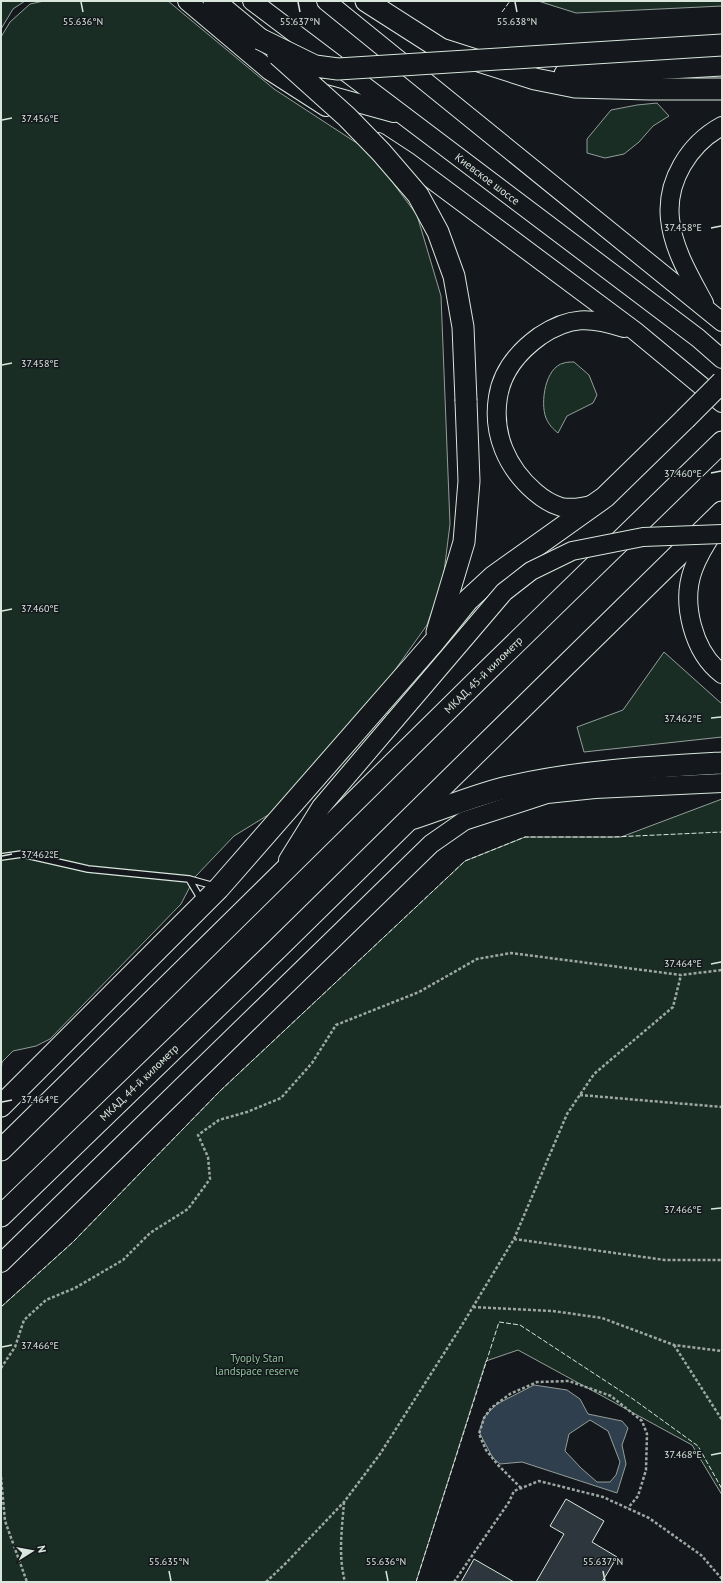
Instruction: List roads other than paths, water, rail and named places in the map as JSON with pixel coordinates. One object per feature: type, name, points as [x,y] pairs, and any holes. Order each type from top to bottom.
[{"type":"highway","points":[[214,1],[260,39],[352,122],[381,152],[418,195],[438,232],[454,276],[462,327],[468,481],[464,542],[434,641]]},
{"type":"highway","points":[[366,1],[441,48],[535,79],[575,87],[722,89]]},
{"type":"highway","points":[[260,39],[315,66],[338,69],[722,45]]},
{"type":"highway","points":[[499,67],[528,72],[567,74],[722,65]]},
{"type":"highway","points":[[1,1106],[218,888],[434,641],[468,600],[494,576],[605,497],[722,382]]},
{"type":"highway","name":"МКАД, 45-й километр","points":[[1,1150],[717,446]]},
{"type":"highway","points":[[408,821],[722,512]]},
{"type":"highway","points":[[408,821],[467,799],[504,788],[545,780],[584,773],[722,763]]},
{"type":"highway","name":"МКАД, 44-й километр","points":[[1,1216],[278,949],[408,821]]},
{"type":"main road","points":[[186,1],[270,71],[406,161],[635,331],[722,403]]},
{"type":"main road","name":"Киевское шоссе","points":[[252,1],[692,333],[722,359]]},
{"type":"main road","points":[[326,1],[722,322]]},
{"type":"main road","points":[[290,84],[404,116]]},
{"type":"main road","points":[[708,311],[687,272],[676,246],[670,219],[670,198],[675,178],[685,159],[700,141],[722,126]]},
{"type":"main road","points":[[594,504],[580,508],[561,507],[543,498],[525,483],[510,465],[501,444],[497,420],[498,397],[504,376],[514,359],[529,344],[552,329],[584,319],[604,321],[635,331]]},
{"type":"main road","points":[[722,520],[703,548],[693,571],[689,592],[690,614],[694,635],[706,656],[722,674]]},
{"type":"main road","points":[[274,882],[321,807],[504,592],[531,571],[572,551],[643,537],[722,534]]},
{"type":"main road","points":[[1,1263],[431,844],[464,822],[509,805],[547,794],[595,789],[722,782]]},
{"type":"lane","points":[[1,857],[22,854],[88,869],[189,879],[218,888]]},
{"type":"lane","points":[[189,879],[203,904]]},
{"type":"water","points":[[534,1385],[567,1390],[580,1399],[588,1414],[622,1421],[628,1428],[622,1445],[626,1464],[617,1493],[522,1462],[500,1464],[493,1458],[479,1432],[484,1417],[497,1404]],"holes":[[[590,1420],[608,1431],[620,1462],[616,1475],[610,1482],[597,1482],[565,1451],[569,1434]]]},
{"type":"park label","name":"Tyoply Stan landspace reserve","points":[[257,1364]]}]
